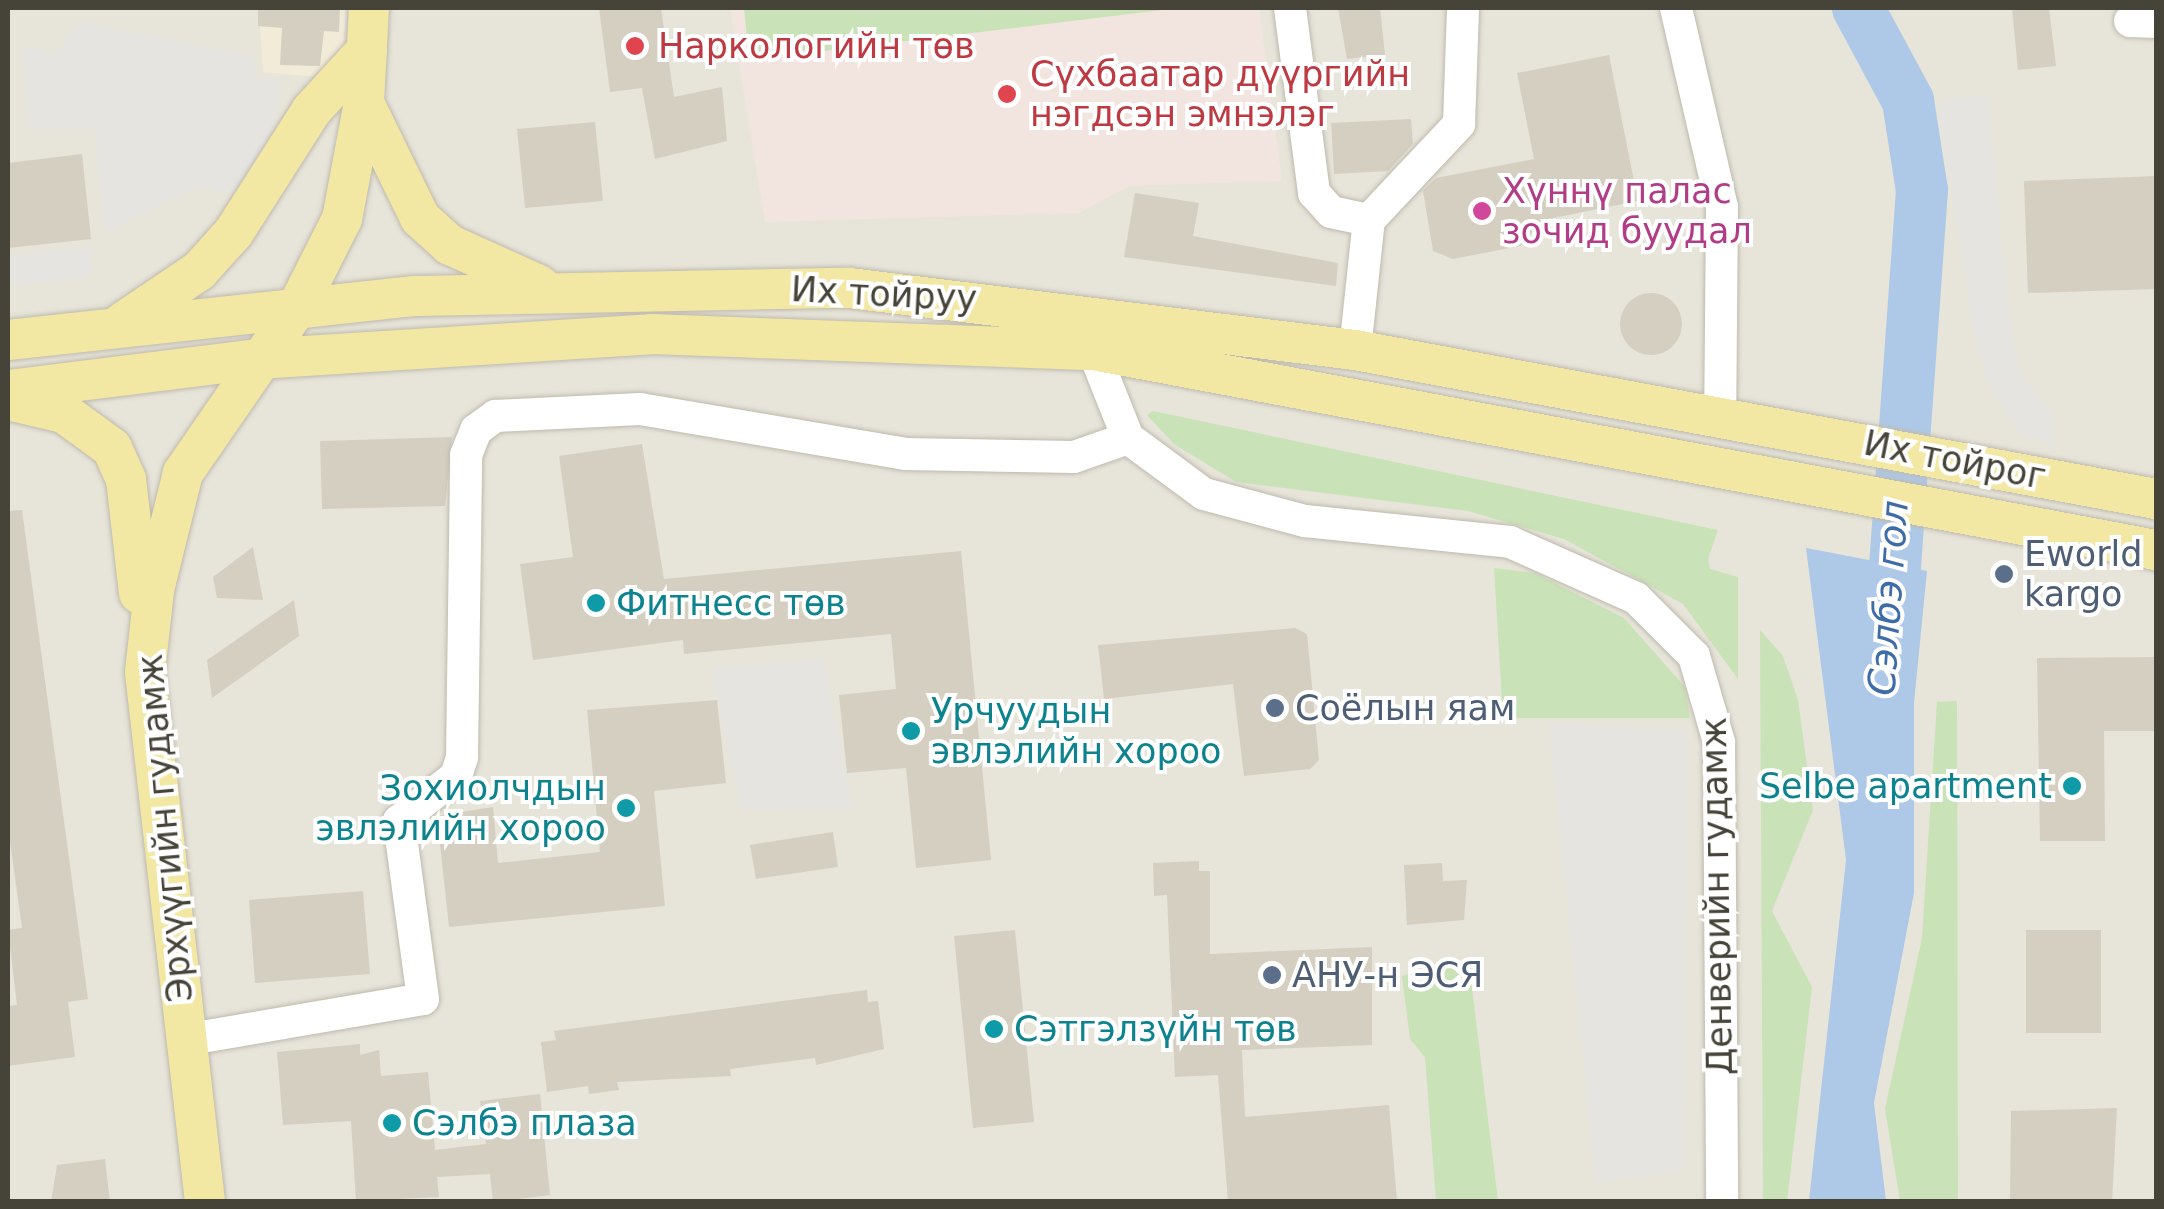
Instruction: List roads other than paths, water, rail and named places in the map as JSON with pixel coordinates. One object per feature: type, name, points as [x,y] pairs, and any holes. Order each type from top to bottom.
[{"type":"main road","name":"Эрхүүгийн гудамж","points":[[205,1202],[145,672],[164,529],[183,474],[257,359],[298,306],[342,219],[364,103],[369,8]]},
{"type":"main road","points":[[120,324],[199,271],[234,232],[311,111],[367,50]]},
{"type":"main road","points":[[364,103],[420,218],[450,244],[550,290]]},
{"type":"main road","name":"Их тойруу","points":[[8,340],[298,306],[550,290],[849,288],[1355,350],[1736,420]]},
{"type":"main road","name":"Их тойруу","points":[[8,390],[257,359],[651,334],[1093,350],[1748,470]]},
{"type":"main road","points":[[8,400],[64,413],[112,448],[126,479],[145,672]]},
{"type":"main road","name":"Их тойрог","points":[[1736,420],[2156,500]]},
{"type":"main road","name":"Их тойрог","points":[[1748,470],[2156,550]]},
{"type":"street","points":[[1290,8],[1314,193],[1332,212],[1368,220]]},
{"type":"street","points":[[1355,350],[1368,220],[1459,124],[1463,8]]},
{"type":"street","points":[[1676,8],[1722,207],[1736,420]]},
{"type":"street","points":[[184,1040],[423,999],[399,821],[456,776],[462,756],[466,455],[476,430],[495,416],[640,409],[905,454],[1074,458],[1128,438],[1093,350]]},
{"type":"street","name":"Денверийн гудамж","points":[[1128,438],[1204,494],[1246,511],[1466,533],[1556,558],[1636,598],[1686,646],[1708,680],[1719,742],[1722,1202]]},
{"type":"water","points":[[1806,548],[1927,571],[1914,703],[1914,893],[1874,1103],[1886,1201],[1809,1201],[1846,860]]},
{"type":"waterway","name":"Сэлбэ гол","points":[[1858,8],[1908,101],[1922,190],[1890,636]]},
{"type":"place","name":"Наркологийн төв","points":[[635,46]]},
{"type":"place","name":"Сүхбаатар дүүргийн нэгдсэн эмнэлэг","points":[[1007,94]]},
{"type":"place","name":"Хүннү палас зочид буудал","points":[[1482,211]]},
{"type":"place","name":"Eworld kargo","points":[[2004,574]]},
{"type":"place","name":"Фитнесс төв","points":[[596,603]]},
{"type":"place","name":"Соёлын яам","points":[[1275,708]]},
{"type":"place","name":"Урчуудын эвлэлийн хороо","points":[[911,731]]},
{"type":"place","name":"Selbe apartment","points":[[2072,786]]},
{"type":"place","name":"Зохиолчдын эвлэлийн хороо","points":[[626,808]]},
{"type":"place","name":"АНУ-н ЭСЯ","points":[[1272,975]]},
{"type":"place","name":"Сэтгэлзүйн төв","points":[[994,1029]]},
{"type":"place","name":"Сэлбэ плаза","points":[[392,1123]]}]
